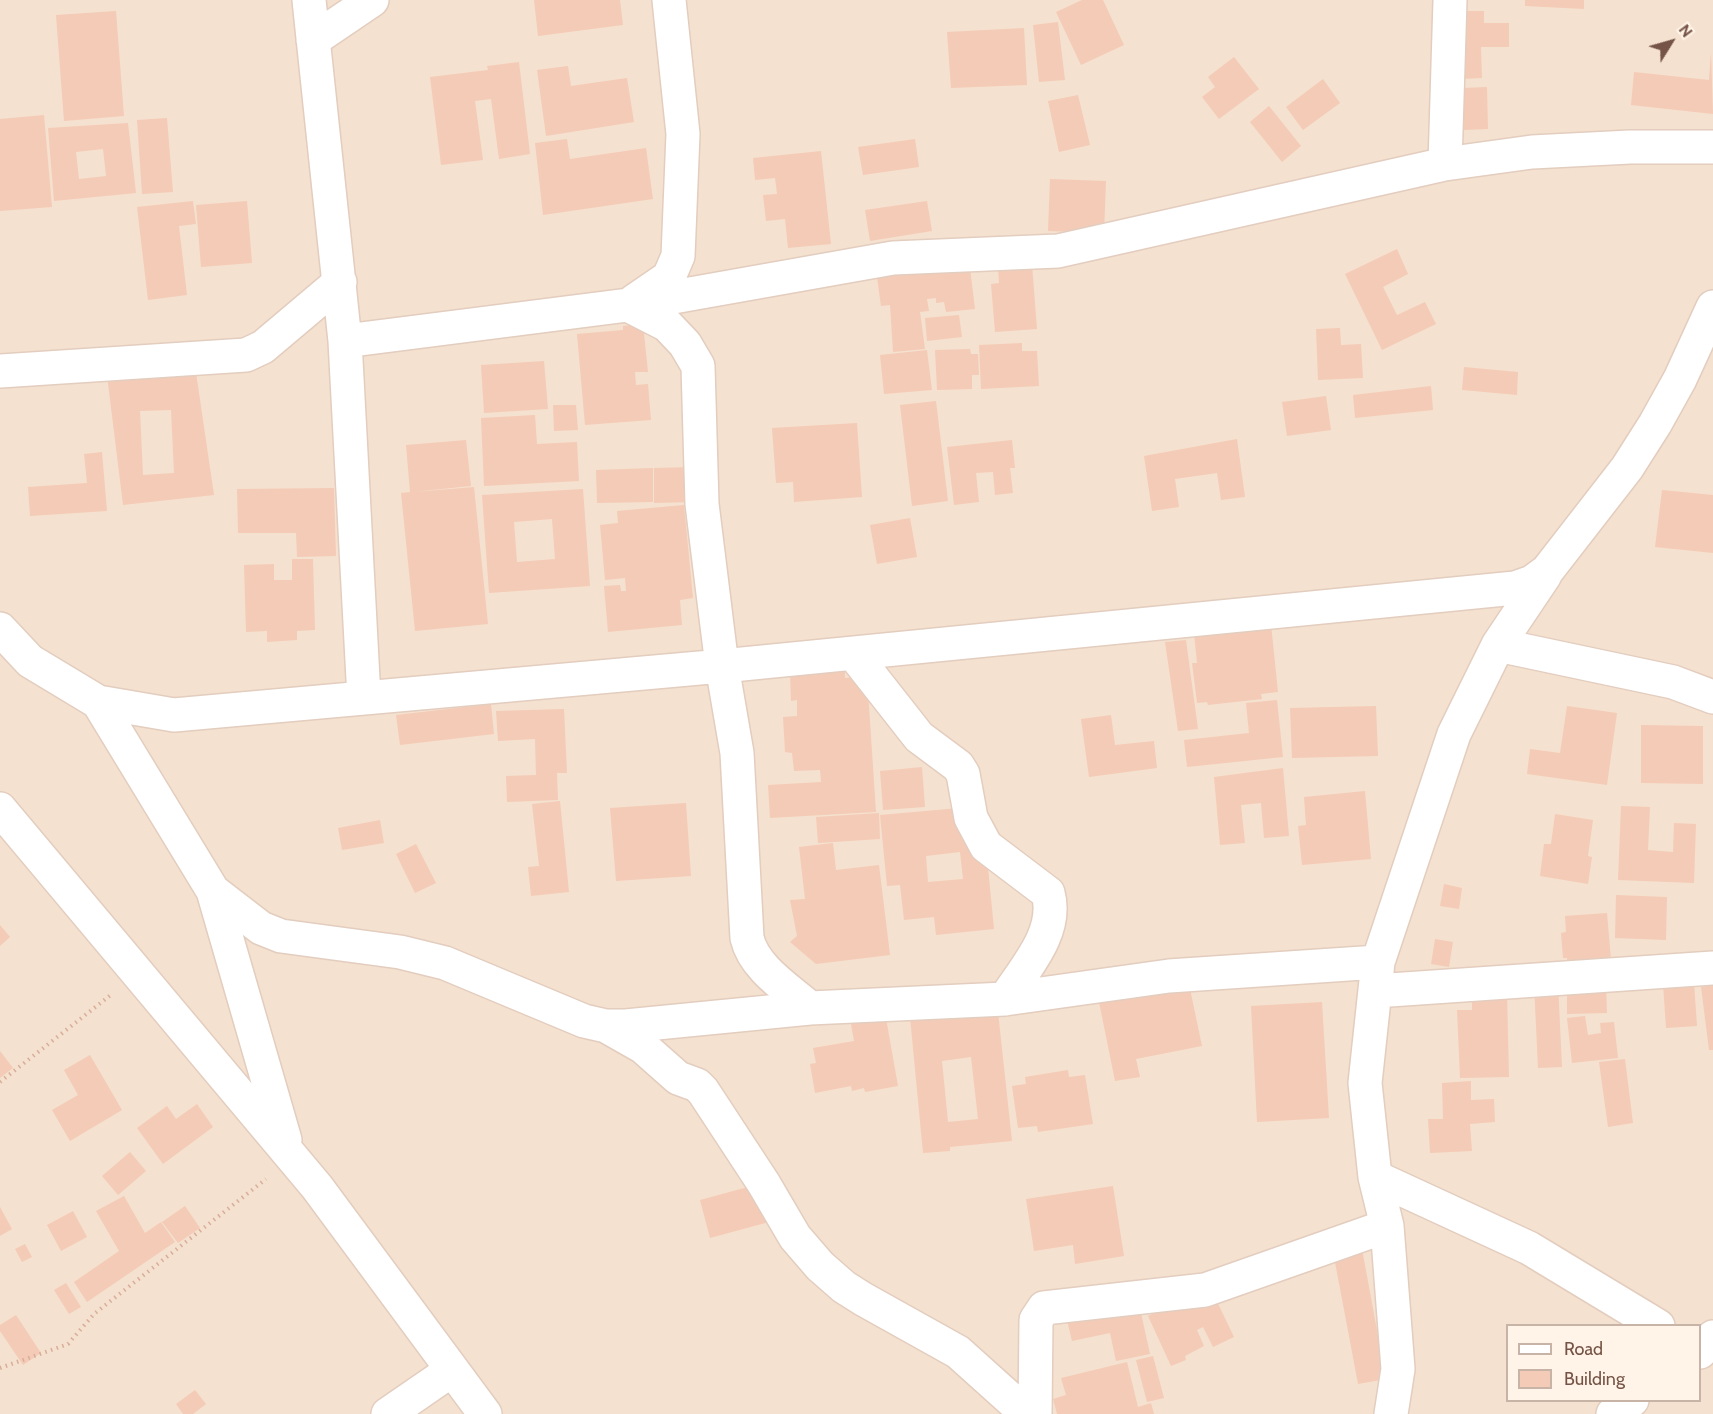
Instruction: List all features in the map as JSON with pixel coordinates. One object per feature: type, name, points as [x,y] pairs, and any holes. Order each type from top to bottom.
[{"type":"street","points":[[309,0],[345,340],[364,698]]},
{"type":"street","points":[[313,40],[372,0]]},
{"type":"street","points":[[628,305],[669,277],[678,255],[683,134],[669,0]]},
{"type":"street","points":[[1445,164],[1450,0]]},
{"type":"street","points":[[345,340],[628,305],[893,258],[1058,251],[1445,164],[1532,152],[1713,147]]},
{"type":"street","points":[[0,371],[246,355],[263,347],[340,282]]},
{"type":"street","points":[[628,305],[667,325],[685,344],[698,366],[702,504],[722,666],[737,753],[747,938],[750,950],[764,967],[810,1008]]},
{"type":"street","points":[[1391,1414],[1398,1369],[1387,1226],[1376,1177],[1365,1083],[1377,976],[1454,734],[1498,645],[1547,570],[1627,468],[1655,424],[1680,379],[1713,307]]},
{"type":"street","points":[[0,629],[30,661],[98,702],[174,715],[722,666],[1484,593],[1515,588],[1532,582],[1547,570]]},
{"type":"street","points":[[1498,645],[1673,682],[1713,697]]},
{"type":"street","points":[[853,653],[919,737],[958,766],[963,774],[970,818],[986,846],[1048,893],[1051,916],[1046,934],[1005,999]]},
{"type":"street","points":[[98,702],[213,891],[290,1156]]},
{"type":"street","points":[[0,809],[317,1187],[485,1414]]},
{"type":"street","points":[[213,891],[244,917],[261,928],[281,936],[400,952],[445,963],[584,1021],[606,1026],[634,1041],[678,1078],[697,1085],[703,1091],[764,1184],[795,1237],[820,1266],[844,1287],[863,1299],[958,1352],[1027,1414]]},
{"type":"street","points":[[606,1026],[810,1008],[1005,999],[1169,976],[1377,976],[1713,968]]},
{"type":"street","points":[[1376,1177],[1529,1248],[1655,1324]]},
{"type":"street","points":[[1035,1414],[1036,1320],[1044,1308],[1205,1290],[1387,1226]]},
{"type":"street","points":[[388,1414],[452,1370]]},
{"type":"street","points":[[1613,1414],[1631,1402]]},
{"type":"path","points":[[0,1082],[139,973]]},
{"type":"path","points":[[0,1368],[68,1344],[94,1314],[290,1156]]},
{"type":"shaded area","points":[[0,0],[1713,0],[1713,1414],[0,1414]]},
{"type":"building","points":[[534,0],[620,0],[623,25],[538,36]]},
{"type":"building","points":[[1082,0],[1103,0],[1124,45],[1081,65],[1056,12]]},
{"type":"building","points":[[1525,0],[1584,0],[1584,9],[1525,6]]},
{"type":"building","points":[[116,11],[124,116],[64,121],[56,15]]},
{"type":"building","points":[[1459,11],[1484,11],[1484,23],[1509,23],[1509,47],[1481,47],[1482,78],[1461,79]]},
{"type":"building","points":[[1058,22],[1065,80],[1039,82],[1033,25]]},
{"type":"building","points":[[1024,28],[1027,85],[951,88],[947,32]]},
{"type":"building","points":[[1711,52],[1713,114],[1631,105],[1634,72],[1709,80]]},
{"type":"building","points":[[1234,57],[1259,89],[1219,119],[1202,97],[1215,87],[1208,77]]},
{"type":"building","points":[[519,62],[530,154],[499,159],[491,99],[475,101],[483,160],[441,165],[430,77],[488,70],[487,66]]},
{"type":"building","points":[[568,66],[571,86],[627,78],[634,122],[546,136],[537,70]]},
{"type":"building","points":[[1323,79],[1340,103],[1303,130],[1286,107]]},
{"type":"building","points":[[1487,87],[1488,129],[1464,130],[1463,88]]},
{"type":"building","points":[[1078,95],[1090,145],[1059,152],[1048,101]]},
{"type":"building","points":[[1269,106],[1301,146],[1282,162],[1250,122]]},
{"type":"building","points":[[44,115],[52,207],[0,211],[0,119]]},
{"type":"building","points":[[167,118],[173,192],[142,194],[137,120]]},
{"type":"building","points":[[128,123],[136,193],[54,201],[48,128]],"holes":[[[103,149],[106,176],[79,179],[76,152]]]},
{"type":"building","points":[[567,139],[570,159],[646,148],[653,199],[543,215],[535,143]]},
{"type":"building","points":[[915,139],[919,167],[863,175],[858,147]]},
{"type":"building","points":[[821,151],[831,244],[788,248],[785,219],[766,221],[763,195],[777,194],[775,178],[755,180],[753,158]]},
{"type":"building","points":[[1050,179],[1106,181],[1104,233],[1048,231]]},
{"type":"building","points":[[193,201],[196,224],[179,226],[187,295],[148,300],[137,207]]},
{"type":"building","points":[[247,201],[252,263],[201,267],[196,205]]},
{"type":"building","points":[[927,201],[932,231],[870,241],[865,210]]},
{"type":"building","points":[[1397,249],[1408,274],[1383,287],[1397,315],[1425,302],[1436,324],[1382,350],[1345,274]]},
{"type":"building","points":[[969,260],[975,309],[946,312],[944,302],[936,303],[936,298],[927,299],[929,311],[920,312],[925,349],[893,352],[890,305],[881,306],[876,270]]},
{"type":"building","points":[[1032,264],[1037,329],[995,332],[991,284],[999,283],[998,267]]},
{"type":"building","points":[[959,315],[962,337],[927,341],[925,318]]},
{"type":"building","points":[[643,324],[648,372],[635,372],[636,385],[648,384],[651,420],[585,425],[577,334],[623,330],[623,326]]},
{"type":"building","points":[[1340,328],[1341,345],[1361,344],[1363,378],[1318,380],[1316,329]]},
{"type":"building","points":[[1022,343],[1022,351],[1037,351],[1039,386],[981,389],[979,345]]},
{"type":"building","points":[[970,349],[971,354],[978,354],[979,375],[972,375],[972,389],[937,390],[935,350]]},
{"type":"building","points":[[927,350],[932,390],[884,394],[880,355]]},
{"type":"building","points":[[193,352],[214,495],[123,505],[106,367]],"holes":[[[171,410],[174,473],[143,475],[140,411]]]},
{"type":"building","points":[[544,361],[548,409],[484,413],[481,365]]},
{"type":"building","points":[[1464,367],[1518,372],[1517,395],[1462,390]]},
{"type":"building","points":[[1431,386],[1433,410],[1355,418],[1353,395]]},
{"type":"building","points":[[1326,396],[1331,430],[1287,436],[1282,402]]},
{"type":"building","points":[[936,401],[948,501],[912,506],[900,405]]},
{"type":"building","points":[[553,405],[576,405],[578,430],[554,431]]},
{"type":"building","points":[[535,415],[537,444],[577,442],[579,481],[484,486],[481,418]]},
{"type":"building","points":[[857,423],[862,497],[794,502],[793,482],[776,483],[772,428]]},
{"type":"building","points":[[1237,439],[1245,497],[1221,500],[1217,473],[1175,479],[1179,507],[1152,511],[1144,456]]},
{"type":"building","points":[[466,440],[471,486],[413,492],[474,487],[488,624],[415,631],[401,493],[410,492],[406,445]]},
{"type":"building","points":[[1012,440],[1015,468],[1010,468],[1013,493],[995,495],[993,472],[976,473],[979,502],[954,505],[947,447]]},
{"type":"building","points":[[102,452],[107,511],[30,516],[28,487],[87,483],[84,454]]},
{"type":"building","points":[[693,467],[693,502],[654,503],[654,468]]},
{"type":"building","points":[[653,468],[653,502],[597,503],[596,470]]},
{"type":"building","points":[[334,488],[336,556],[297,557],[296,533],[238,533],[237,489]]},
{"type":"building","points":[[583,489],[590,586],[489,593],[482,495]],"holes":[[[552,519],[555,559],[517,562],[514,522]]]},
{"type":"building","points":[[1662,490],[1713,495],[1713,553],[1655,547]]},
{"type":"building","points":[[684,505],[693,598],[680,600],[682,625],[608,632],[604,586],[620,585],[621,591],[626,591],[625,578],[605,580],[600,525],[618,523],[617,511]]},
{"type":"building","points":[[910,518],[917,557],[877,564],[870,525]]},
{"type":"building","points":[[292,559],[313,559],[315,630],[297,631],[297,640],[267,642],[267,631],[246,632],[244,565],[274,564],[274,580],[292,580]]},
{"type":"building","points":[[1271,624],[1278,692],[1261,694],[1262,699],[1208,705],[1207,702],[1197,703],[1192,663],[1197,663],[1194,633]]},
{"type":"building","points":[[1186,640],[1198,729],[1178,731],[1165,642]]},
{"type":"building","points":[[845,671],[845,678],[867,676],[876,812],[770,818],[768,785],[821,782],[820,770],[794,771],[792,753],[785,752],[783,717],[797,716],[797,700],[791,701],[790,674]]},
{"type":"building","points":[[1277,700],[1283,757],[1187,767],[1184,740],[1249,733],[1246,703]]},
{"type":"building","points":[[491,704],[494,734],[400,745],[396,715]]},
{"type":"building","points":[[1376,706],[1378,756],[1292,758],[1290,708]]},
{"type":"building","points":[[1567,706],[1617,713],[1607,785],[1527,774],[1530,749],[1560,753]]},
{"type":"building","points":[[564,709],[567,773],[557,773],[558,800],[507,802],[506,776],[536,775],[535,739],[498,741],[496,711]]},
{"type":"building","points":[[1111,715],[1115,745],[1154,741],[1157,768],[1089,777],[1081,719]]},
{"type":"building","points":[[1641,725],[1703,726],[1703,784],[1641,783]]},
{"type":"building","points":[[922,767],[925,807],[883,810],[880,771]]},
{"type":"building","points":[[1283,768],[1289,836],[1264,838],[1261,803],[1241,805],[1245,843],[1220,845],[1214,777]]},
{"type":"building","points":[[1365,791],[1371,859],[1302,865],[1298,826],[1306,825],[1304,797]]},
{"type":"building","points":[[560,801],[569,892],[531,896],[528,867],[539,866],[532,804]]},
{"type":"building","points":[[686,803],[691,876],[616,881],[610,808]]},
{"type":"building","points":[[982,806],[994,929],[936,935],[934,917],[904,920],[900,885],[887,886],[880,815]],"holes":[[[960,852],[963,879],[928,882],[926,856]]]},
{"type":"building","points":[[1621,806],[1650,807],[1648,850],[1673,852],[1674,823],[1696,824],[1694,883],[1618,880]]},
{"type":"building","points":[[879,813],[880,839],[818,843],[816,817]]},
{"type":"building","points":[[1555,814],[1593,820],[1588,856],[1592,857],[1588,884],[1540,876],[1544,844],[1551,844]]},
{"type":"building","points":[[380,820],[384,843],[342,850],[338,828]]},
{"type":"building","points":[[833,843],[836,870],[879,865],[890,955],[816,964],[790,942],[797,936],[790,900],[805,899],[799,847]]},
{"type":"building","points":[[416,844],[436,883],[415,893],[396,854]]},
{"type":"building","points":[[1444,884],[1462,888],[1459,909],[1440,906]]},
{"type":"building","points":[[1616,895],[1667,897],[1666,940],[1615,938]]},
{"type":"building","points":[[1607,913],[1612,971],[1568,974],[1567,958],[1563,958],[1561,933],[1566,932],[1565,916]]},
{"type":"building","points":[[0,925],[10,937],[0,946]]},
{"type":"building","points":[[1435,939],[1453,942],[1449,967],[1431,964]]},
{"type":"building","points":[[1694,982],[1697,1026],[1666,1028],[1663,984]]},
{"type":"building","points":[[1558,983],[1562,1067],[1538,1068],[1534,984]]},
{"type":"building","points":[[1189,984],[1202,1046],[1136,1059],[1140,1077],[1115,1081],[1099,1002]]},
{"type":"building","points":[[1606,984],[1607,1013],[1567,1014],[1567,985]]},
{"type":"building","points":[[1713,985],[1713,1050],[1709,1050],[1701,987]]},
{"type":"building","points":[[1507,990],[1509,1077],[1460,1078],[1457,1010],[1472,1010],[1472,999]]},
{"type":"building","points":[[1322,1002],[1329,1118],[1257,1122],[1251,1006]]},
{"type":"building","points":[[998,1012],[1012,1141],[950,1147],[950,1151],[923,1153],[910,1017]],"holes":[[[971,1057],[978,1119],[948,1122],[942,1061]]]},
{"type":"building","points":[[1585,1016],[1588,1035],[1601,1033],[1600,1023],[1614,1022],[1618,1058],[1572,1063],[1567,1018]]},
{"type":"building","points":[[886,1018],[898,1086],[865,1092],[864,1088],[852,1091],[851,1086],[815,1093],[810,1064],[816,1063],[813,1048],[854,1041],[851,1024]]},
{"type":"building","points":[[0,1051],[13,1068],[0,1078]]},
{"type":"building","points":[[90,1055],[122,1110],[70,1141],[52,1110],[78,1095],[64,1070]]},
{"type":"building","points":[[1625,1059],[1633,1123],[1608,1127],[1599,1062]]},
{"type":"building","points":[[1068,1070],[1069,1077],[1085,1075],[1093,1124],[1038,1132],[1037,1126],[1018,1128],[1012,1086],[1026,1084],[1025,1077]]},
{"type":"building","points":[[1471,1081],[1471,1100],[1494,1099],[1495,1122],[1470,1124],[1472,1151],[1430,1153],[1428,1119],[1443,1119],[1442,1083]]},
{"type":"building","points":[[197,1104],[213,1127],[163,1164],[137,1128],[167,1106],[176,1119]]},
{"type":"building","points":[[130,1152],[146,1171],[118,1195],[102,1176]]},
{"type":"building","points":[[759,1184],[769,1222],[710,1238],[700,1200]]},
{"type":"building","points":[[1113,1186],[1124,1256],[1075,1264],[1073,1245],[1034,1251],[1026,1199]]},
{"type":"building","points":[[124,1196],[145,1233],[161,1222],[175,1242],[87,1302],[74,1282],[119,1251],[96,1211]]},
{"type":"building","points":[[185,1206],[200,1228],[178,1243],[162,1222]]},
{"type":"building","points":[[0,1207],[12,1229],[0,1236]]},
{"type":"building","points":[[73,1211],[87,1237],[61,1251],[47,1225]]},
{"type":"building","points":[[25,1244],[32,1257],[22,1262],[15,1249]]},
{"type":"building","points":[[1362,1249],[1386,1379],[1358,1384],[1335,1262],[1342,1261],[1340,1253]]},
{"type":"building","points":[[66,1283],[81,1307],[69,1314],[54,1290]]},
{"type":"building","points":[[1210,1287],[1234,1337],[1213,1347],[1203,1327],[1197,1330],[1204,1346],[1185,1356],[1186,1360],[1171,1366],[1148,1316]]},
{"type":"building","points":[[1139,1304],[1150,1354],[1116,1361],[1110,1333],[1072,1341],[1067,1320]]},
{"type":"building","points":[[16,1315],[41,1353],[23,1365],[0,1331],[0,1325]]},
{"type":"building","points":[[1153,1356],[1164,1398],[1147,1402],[1136,1360]]},
{"type":"building","points":[[1127,1362],[1138,1407],[1151,1403],[1154,1414],[1057,1414],[1053,1399],[1066,1395],[1061,1378]]},
{"type":"building","points":[[195,1390],[206,1404],[193,1414],[183,1414],[176,1404]]}]
